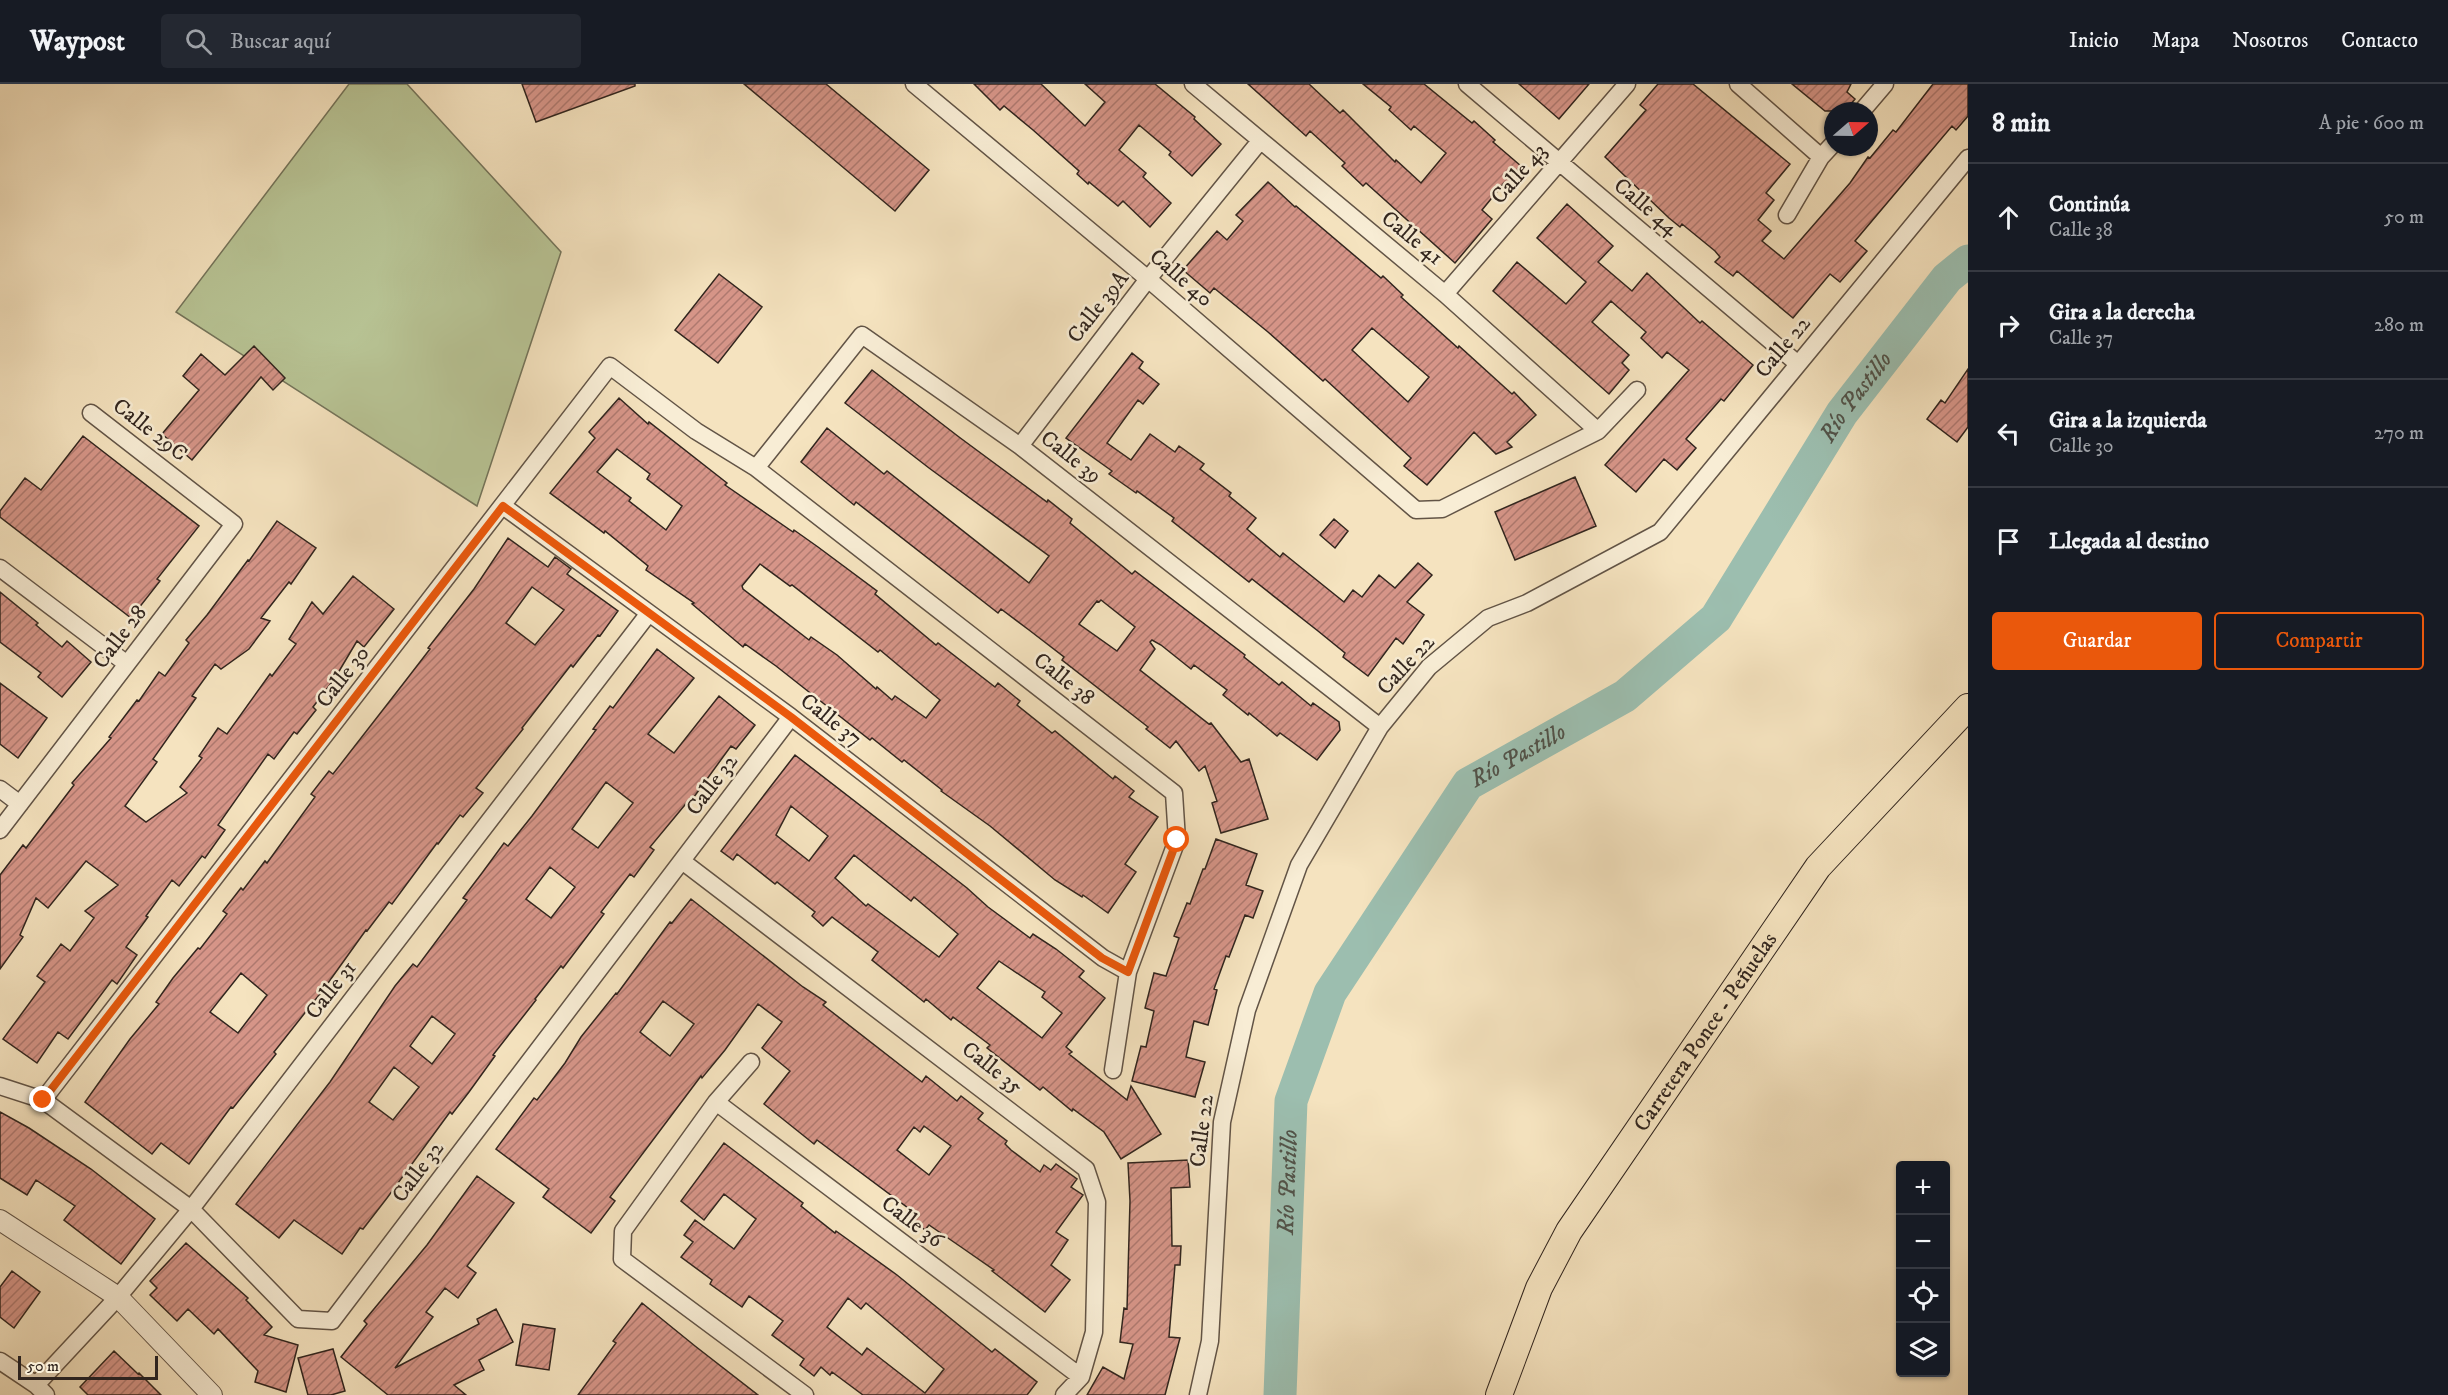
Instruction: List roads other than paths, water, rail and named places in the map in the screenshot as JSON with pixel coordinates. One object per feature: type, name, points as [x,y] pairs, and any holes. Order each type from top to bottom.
[{"type":"main road","name":"Carretera Ponce - Peñuelas","points":[[1498,1395],[1539,1288],[1569,1231],[1818,867],[1968,707]]},
{"type":"street","name":"Calle 40","points":[[914,84],[1148,279],[1416,510],[1442,509],[1599,431]]},
{"type":"street","name":"Calle 41","points":[[1193,84],[1445,294],[1599,431]]},
{"type":"street","name":"Calle 44","points":[[1467,84],[1798,364]]},
{"type":"street","name":"Calle 43","points":[[1445,294],[1627,84]]},
{"type":"street","points":[[1738,84],[1821,158]]},
{"type":"street","points":[[1870,102],[1885,84]]},
{"type":"street","name":"Calle 39A","points":[[1020,446],[1148,279],[1260,141]]},
{"type":"street","points":[[1787,215],[1824,154]]},
{"type":"street","name":"Calle 22","points":[[1198,1395],[1210,1341],[1222,1122],[1247,1010],[1299,865],[1380,728],[1429,667],[1488,618],[1527,603],[1660,532],[1968,158]]},
{"type":"street","name":"Calle 39","points":[[756,468],[862,335],[1020,446],[1380,728]]},
{"type":"street","name":"Calle 30","points":[[43,1100],[610,366],[696,431]]},
{"type":"street","points":[[1599,431],[1637,390]]},
{"type":"street","name":"Calle 29C","points":[[92,413],[182,483]]},
{"type":"street","name":"Calle 38","points":[[696,431],[756,468],[1174,793],[1177,840],[1128,972],[1113,1070]]},
{"type":"street","name":"Calle 28","points":[[0,830],[234,524],[182,483]]},
{"type":"street","name":"Calle 37","points":[[503,506],[791,717],[1102,958],[1128,972]]},
{"type":"street","points":[[0,568],[128,664]]},
{"type":"street","name":"Calle 31","points":[[41,1390],[191,1209],[649,612]]},
{"type":"street","name":"Calle 32","points":[[0,1086],[43,1100],[191,1209],[298,1319],[332,1321],[791,717]]},
{"type":"street","points":[[0,789],[20,804]]},
{"type":"street","name":"Calle 35","points":[[682,861],[1086,1169],[1097,1202],[1094,1332],[1081,1377],[1064,1395]]},
{"type":"street","points":[[751,1062],[716,1102],[622,1231],[622,1259],[806,1395]]},
{"type":"street","name":"Calle 36","points":[[716,1102],[1081,1377]]},
{"type":"street","points":[[0,1220],[118,1296],[212,1395]]},
{"type":"street","points":[[0,1361],[41,1390]]},
{"type":"waterway","name":"Río Pastillo","points":[[1280,1395],[1291,1101],[1330,993],[1468,784],[1625,696],[1716,618],[1842,413],[1947,278],[1968,261]]}]
